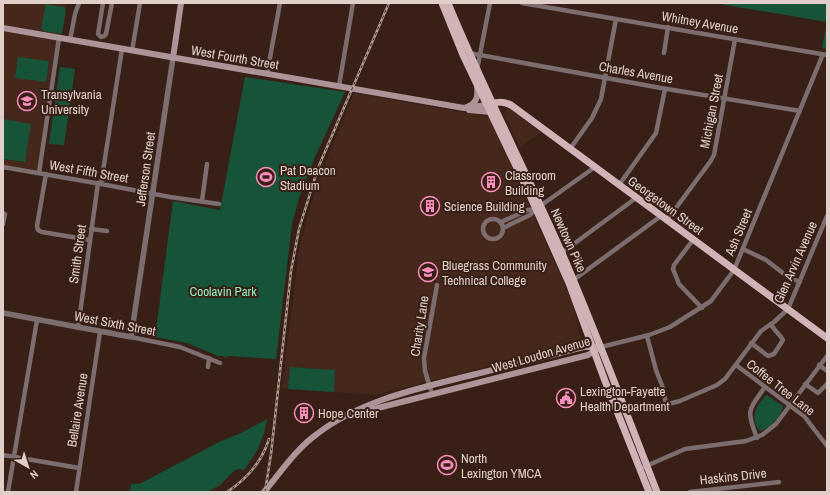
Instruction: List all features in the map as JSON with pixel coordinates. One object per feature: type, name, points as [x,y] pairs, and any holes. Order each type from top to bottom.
[{"type":"main road","name":"Jefferson Street","points":[[173,58],[181,3]]},
{"type":"main road","name":"Newtown Pike","points":[[442,3],[476,83],[490,107],[538,208],[601,347],[625,413],[657,492]]},
{"type":"main road","name":"Newtown Pike","points":[[448,3],[490,107]]},
{"type":"main road","name":"West Fourth Street","points":[[3,28],[464,108],[474,112],[490,107]]},
{"type":"main road","points":[[464,108],[474,104],[477,99],[476,83]]},
{"type":"main road","name":"Georgetown Street","points":[[490,107],[497,102],[503,102],[511,105],[827,338]]},
{"type":"main road","name":"Newtown Pike","points":[[571,282],[593,349],[649,492]]},
{"type":"main road","name":"West Loudon Avenue","points":[[264,492],[312,437],[326,427],[350,414],[383,399],[430,385],[584,347],[593,349]]},
{"type":"main road","name":"West Loudon Avenue","points":[[350,414],[581,357],[593,349],[601,347]]},
{"type":"street","points":[[70,40],[75,14],[79,3]]},
{"type":"street","points":[[103,3],[98,31],[98,35],[101,37],[106,34],[110,3]]},
{"type":"street","points":[[132,51],[140,3]]},
{"type":"street","points":[[267,74],[280,3]]},
{"type":"street","points":[[339,86],[354,3]]},
{"type":"street","points":[[477,72],[490,3]]},
{"type":"street","name":"Whitney Avenue","points":[[522,3],[825,54]]},
{"type":"street","points":[[570,149],[596,111],[601,99],[616,19]]},
{"type":"street","points":[[664,53],[668,27]]},
{"type":"street","points":[[39,173],[59,38]]},
{"type":"street","name":"Michigan Street","points":[[668,220],[713,158],[716,149],[735,39]]},
{"type":"street","name":"Smith Street","points":[[78,328],[91,228],[122,49]]},
{"type":"street","name":"Charles Avenue","points":[[469,53],[665,89],[800,111]]},
{"type":"street","name":"Ash Street","points":[[601,347],[665,330],[711,301],[734,270],[825,54]]},
{"type":"street","name":"Jefferson Street","points":[[131,337],[173,58]]},
{"type":"street","points":[[618,185],[656,133],[665,89]]},
{"type":"street","points":[[202,201],[207,164]]},
{"type":"street","name":"West Fifth Street","points":[[3,167],[153,194],[219,204]]},
{"type":"street","points":[[503,228],[530,215],[595,167]]},
{"type":"street","points":[[46,174],[37,228],[42,232],[90,240]]},
{"type":"street","points":[[559,255],[636,198]]},
{"type":"street","points":[[501,222],[503,228],[502,234],[494,239],[487,237],[483,231],[484,224],[489,220],[494,219],[501,222],[528,210],[538,208]]},
{"type":"street","points":[[3,213],[5,214],[3,224]]},
{"type":"street","points":[[571,282],[661,216]]},
{"type":"street","name":"Glen Arvin Avenue","points":[[625,413],[644,406],[666,404],[680,400],[716,386],[725,379],[760,331],[771,324],[788,309],[827,216]]},
{"type":"street","points":[[91,228],[107,231]]},
{"type":"street","points":[[694,240],[674,265],[673,269],[679,284],[702,308]]},
{"type":"street","points":[[743,249],[766,260],[788,277],[800,282]]},
{"type":"street","name":"Charity Lane","points":[[432,394],[425,371],[424,358],[437,285]]},
{"type":"street","name":"West Sixth Street","points":[[3,314],[180,347],[220,363]]},
{"type":"street","points":[[8,492],[37,320]]},
{"type":"street","points":[[751,343],[768,356],[774,354],[783,340],[781,336],[774,331],[771,324]]},
{"type":"street","name":"Bellaire Avenue","points":[[76,492],[100,332]]},
{"type":"street","points":[[647,336],[656,370],[663,388],[666,404]]},
{"type":"street","points":[[639,469],[685,449],[746,441],[757,438],[771,428],[827,356]]},
{"type":"street","points":[[208,367],[209,358]]},
{"type":"street","name":"Coffee Tree Lane","points":[[736,365],[808,420],[827,446]]},
{"type":"street","points":[[819,365],[827,371]]},
{"type":"street","points":[[805,384],[818,393],[827,384]]},
{"type":"street","points":[[757,438],[750,420],[750,410],[765,387]]},
{"type":"street","points":[[3,455],[80,468]]},
{"type":"street","name":"Haskins Drive","points":[[690,492],[779,482]]},
{"type":"shaded area","name":"Transylvania University","points":[[3,3],[67,3],[39,175],[3,168]]},
{"type":"shaded area","name":"Bluegrass Community Technical College","points":[[354,93],[489,117],[572,301],[582,343],[374,395],[282,388],[300,244],[319,179]]},
{"type":"shaded area","points":[[510,108],[540,133],[520,147],[503,113]]},
{"type":"green space","points":[[714,3],[827,3],[827,22]]},
{"type":"green space","points":[[46,4],[64,7],[66,10],[62,34],[44,31],[41,28]]},
{"type":"green space","points":[[827,22],[827,49],[822,48]]},
{"type":"green space","points":[[18,57],[49,61],[46,82],[15,78]]},
{"type":"green space","points":[[60,67],[75,69],[64,145],[49,144]]},
{"type":"green space","name":"Coolavin Park","points":[[245,77],[345,92],[315,157],[299,198],[292,224],[276,359],[227,356],[226,358],[187,343],[155,337],[173,201],[220,210]]},
{"type":"green space","points":[[3,119],[31,124],[25,162],[3,159]]},
{"type":"green space","points":[[290,367],[335,369],[334,392],[288,389]]},
{"type":"green space","points":[[767,395],[783,406],[781,413],[775,421],[764,430],[760,431],[754,417],[757,407]]},
{"type":"green space","points":[[267,419],[259,446],[244,470],[235,470],[220,485],[207,492],[130,492],[131,484],[139,484],[221,441],[241,433]]},
{"type":"railway","points":[[265,492],[271,454],[291,271],[299,229],[318,168],[389,3]]},
{"type":"railway","points":[[227,492],[253,469],[262,455],[269,439]]},
{"type":"place","name":"Transylvania University","points":[[27,101]]},
{"type":"place","name":"Pat Deacon Stadium","points":[[266,177]]},
{"type":"place","name":"Classroom Building","points":[[491,182]]},
{"type":"place","name":"Science Building","points":[[430,206]]},
{"type":"place","name":"Bluegrass Community Technical College","points":[[428,272]]},
{"type":"place","name":"Lexington-Fayette Health Department","points":[[566,398]]},
{"type":"place","name":"Hope Center","points":[[304,413]]},
{"type":"place","name":"North Lexington YMCA","points":[[447,465]]}]
